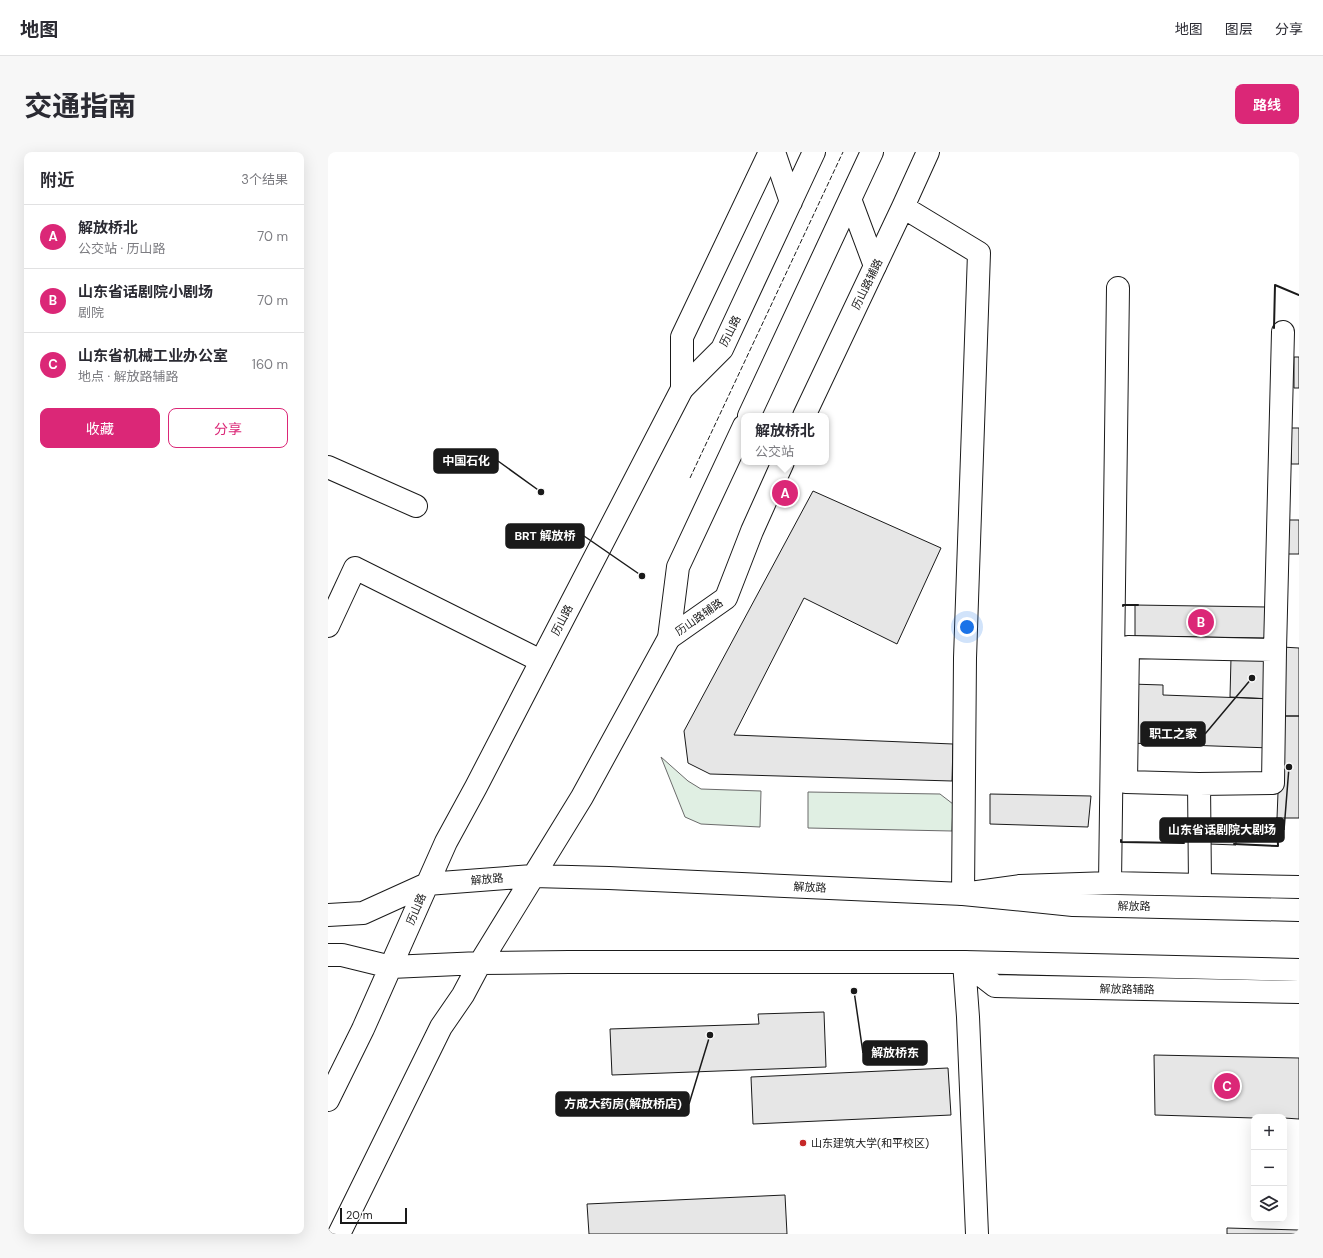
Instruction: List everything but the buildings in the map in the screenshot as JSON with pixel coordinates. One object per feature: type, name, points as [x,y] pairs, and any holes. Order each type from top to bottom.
[{"type":"main road","points":[[682,389],[682,337],[770,152]]},
{"type":"main road","points":[[774,152],[791,202]]},
{"type":"main road","name":"历山路","points":[[328,1100],[363,1029],[446,842],[682,389],[722,350],[814,152]]},
{"type":"main road","points":[[750,413],[872,152]]},
{"type":"main road","name":"历山路辅路","points":[[805,413],[876,266],[928,152]]},
{"type":"main road","points":[[850,199],[876,266]]},
{"type":"main road","points":[[903,207],[979,253],[965,658],[963,894],[1020,886],[1110,883],[1299,887]]},
{"type":"main road","points":[[1110,883],[1118,288]]},
{"type":"main road","points":[[1275,650],[1128,647],[1126,782],[1199,784],[1273,783],[1283,332]]},
{"type":"main road","points":[[339,1234],[441,1027],[463,995],[480,963],[582,797],[669,638],[678,567],[741,432]]},
{"type":"main road","name":"历山路辅路","points":[[669,638],[726,598],[752,531],[782,465]]},
{"type":"main road","points":[[328,467],[416,506]]},
{"type":"main road","points":[[328,626],[355,568],[541,661]]},
{"type":"main road","points":[[1199,784],[1200,885]]},
{"type":"main road","name":"解放路","points":[[328,915],[363,913],[427,884],[533,876],[963,894],[1073,905],[1299,910]]},
{"type":"main road","points":[[328,955],[342,955],[391,967],[480,963],[964,962],[1299,970]]},
{"type":"main road","points":[[964,962],[968,1017],[977,1234]]},
{"type":"main road","name":"解放路辅路","points":[[964,962],[995,986],[1299,992]]},
{"type":"green space","points":[[661,757],[688,781],[701,789],[761,791],[760,827],[701,824],[685,817]]},
{"type":"green space","points":[[808,792],[940,794],[953,804],[952,831],[808,828]]},
{"type":"fence","points":[[690,478],[843,152]]},
{"type":"wall","points":[[1274,328],[1275,285],[1299,295]]},
{"type":"wall","points":[[1123,606],[1138,605]]},
{"type":"wall","points":[[1234,844],[1278,846],[1277,818]]},
{"type":"wall","points":[[1121,840],[1121,842],[1184,843]]},
{"type":"place","name":"中国石化","points":[[541,492]]},
{"type":"place","name":"解放桥北","points":[[785,493]]},
{"type":"place","name":"BRT 解放桥","points":[[642,576]]},
{"type":"place","name":"山东省话剧院小剧场","points":[[1201,622]]},
{"type":"place","name":"职工之家","points":[[1252,678]]},
{"type":"place","name":"山东省话剧院大剧场","points":[[1289,767]]},
{"type":"place","name":"解放桥东","points":[[854,991]]},
{"type":"place","name":"方成大药房(解放桥店)","points":[[710,1035]]},
{"type":"place","name":"山东省机械工业办公室","points":[[1227,1086]]},
{"type":"place","name":"山东建筑大学(和平校区)","points":[[803,1143]]}]
